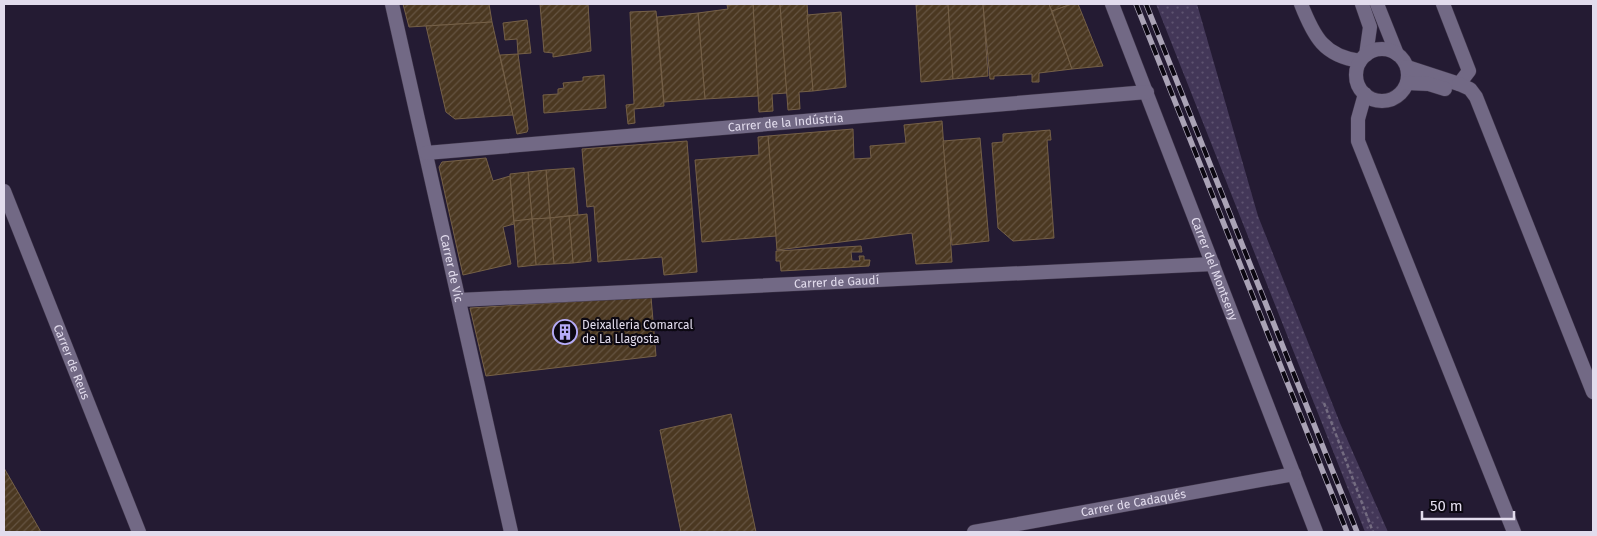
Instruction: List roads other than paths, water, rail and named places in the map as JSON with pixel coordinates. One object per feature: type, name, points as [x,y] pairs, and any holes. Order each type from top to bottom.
[{"type":"street","name":"Carrer de Vic","points":[[392,4],[511,532]]},
{"type":"street","name":"Carrer del Montseny","points":[[1112,4],[1316,532]]},
{"type":"street","points":[[1301,4],[1318,38],[1331,54],[1345,59],[1363,58],[1382,49],[1397,54]]},
{"type":"street","points":[[1362,4],[1370,27],[1357,79],[1365,94],[1373,99],[1390,100],[1398,96],[1407,83],[1407,67]]},
{"type":"street","points":[[1377,4],[1397,54],[1407,67],[1470,88],[1476,97],[1593,392]]},
{"type":"street","points":[[1443,4],[1469,71],[1459,84]]},
{"type":"street","points":[[1407,83],[1429,84],[1476,97]]},
{"type":"street","name":"Carrer de la Indústria","points":[[426,152],[1147,92]]},
{"type":"street","points":[[1365,94],[1358,120],[1358,141],[1514,532]]},
{"type":"street","name":"Carrer de Reus","points":[[4,191],[139,532]]},
{"type":"street","name":"Carrer de Gaudí","points":[[459,300],[1213,264]]},
{"type":"street","name":"Carrer de Cadaqués","points":[[974,532],[1294,474]]},
{"type":"railway","points":[[1136,4],[1347,532]]},
{"type":"railway","points":[[1146,4],[1357,532]]},
{"type":"place","name":"Deixalleria Comarcal de La Llagosta","points":[[565,332]]}]
